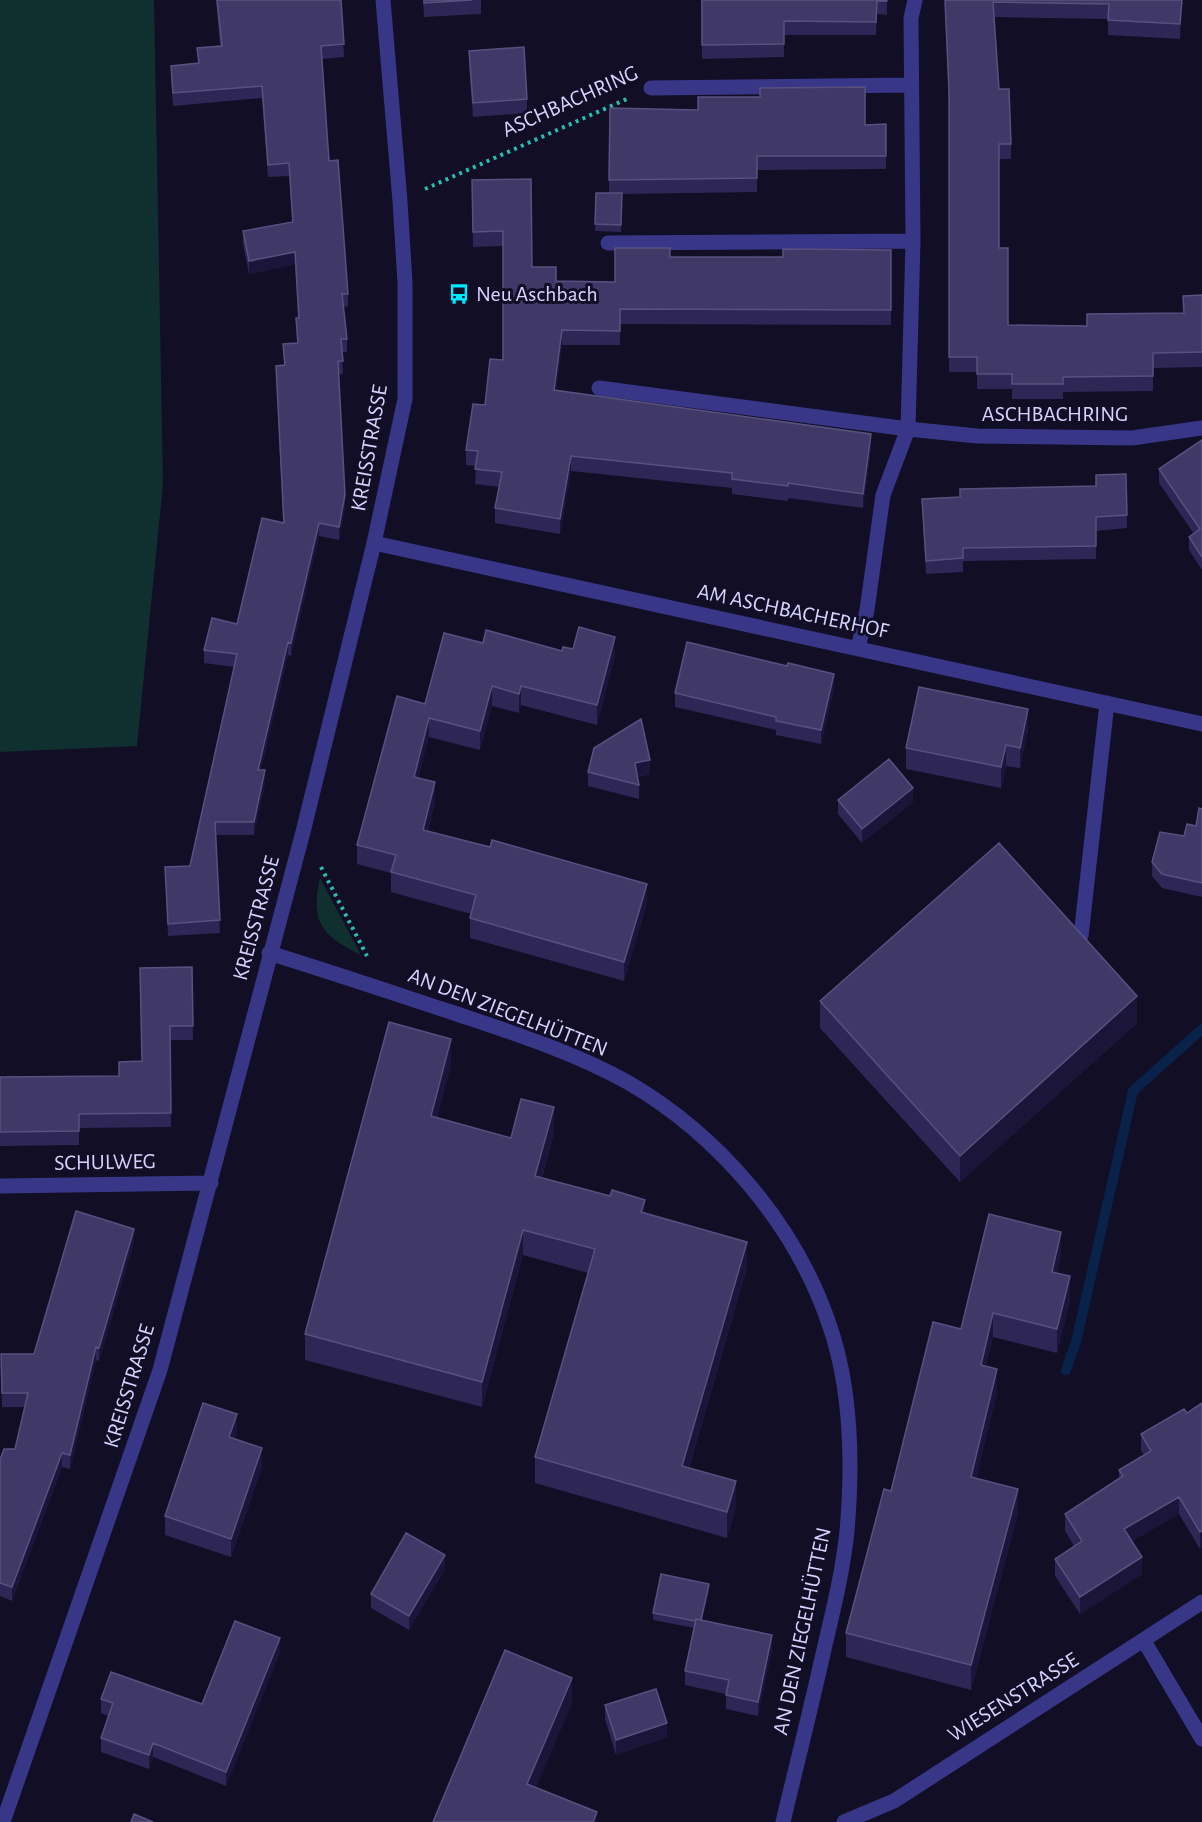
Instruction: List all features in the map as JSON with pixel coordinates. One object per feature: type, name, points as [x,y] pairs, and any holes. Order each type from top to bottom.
[{"type":"street","name":"KREISSTRASSE","points":[[3,1822],[160,1370],[303,832],[374,543],[405,399],[405,283],[383,0]]},
{"type":"street","points":[[858,648],[867,610],[883,495],[908,429],[913,241],[911,18],[915,0]]},
{"type":"street","name":"ASCHBACHRING","points":[[651,88],[911,85]]},
{"type":"street","points":[[608,243],[913,241]]},
{"type":"street","name":"ASCHBACHRING","points":[[599,388],[977,436],[1132,438],[1202,428]]},
{"type":"street","name":"AM ASCHBACHERHOF","points":[[374,543],[1202,724]]},
{"type":"street","points":[[1081,936],[1107,703]]},
{"type":"street","name":"AN DEN ZIEGELHÜTTEN","points":[[269,953],[384,990],[570,1055],[628,1083],[655,1101],[730,1163],[790,1239],[809,1273],[829,1323],[845,1392],[850,1437],[850,1480],[839,1584],[783,1822]]},
{"type":"street","name":"SCHULWEG","points":[[0,1186],[211,1183]]},
{"type":"street","name":"WIESENSTRASSE","points":[[844,1822],[894,1801],[1202,1602]]},
{"type":"street","points":[[1144,1641],[1202,1739]]},
{"type":"path","name":"ASCHBACHRING","points":[[400,201],[651,88]]},
{"type":"path","points":[[303,832],[384,990]]},
{"type":"green space","points":[[0,0],[154,0],[163,484],[137,746],[0,752]]},
{"type":"green space","points":[[320,878],[361,955],[337,941],[322,926],[317,906]]},
{"type":"building","points":[[217,0],[341,0],[344,44],[321,46],[329,161],[338,160],[348,294],[342,294],[347,339],[341,339],[343,361],[338,361],[345,495],[339,527],[319,523],[258,770],[265,770],[254,822],[215,822],[220,920],[168,924],[165,867],[190,866],[237,654],[204,650],[212,618],[237,624],[262,518],[284,523],[276,366],[285,365],[283,344],[298,343],[296,318],[299,318],[295,252],[249,261],[243,231],[293,222],[289,163],[268,165],[262,86],[173,93],[171,66],[199,63],[197,48],[222,46]]},
{"type":"building","points":[[424,0],[472,0],[424,3]]},
{"type":"building","points":[[702,0],[887,1],[877,1],[876,22],[784,21],[784,44],[702,45]]},
{"type":"building","points":[[945,0],[1182,0],[1180,24],[1108,20],[1109,4],[993,2],[999,89],[1009,89],[1011,144],[999,144],[999,248],[1008,248],[1008,325],[1087,326],[1087,314],[1184,313],[1183,296],[1202,295],[1202,352],[1153,353],[1153,376],[1063,377],[1063,384],[1012,384],[1012,374],[977,374],[977,357],[949,357],[949,91]]},
{"type":"building","points":[[524,47],[527,99],[473,103],[469,51]]},
{"type":"building","points":[[865,87],[865,125],[886,124],[886,156],[757,156],[757,178],[609,180],[610,108],[698,110],[698,97],[760,97],[760,88]]},
{"type":"building","points":[[531,179],[532,267],[556,267],[556,281],[615,282],[615,248],[670,248],[670,257],[783,257],[783,249],[891,250],[891,310],[620,309],[620,331],[562,330],[554,390],[871,434],[863,494],[788,483],[788,486],[732,479],[732,473],[571,456],[560,519],[495,508],[502,472],[475,469],[478,451],[466,450],[473,404],[485,405],[490,359],[503,360],[503,231],[473,232],[472,180]]},
{"type":"building","points":[[596,193],[622,193],[621,225],[595,224]]},
{"type":"building","points":[[1202,440],[1202,557],[1189,537],[1200,529],[1159,469]]},
{"type":"building","points":[[1126,474],[1127,515],[1096,517],[1096,546],[963,548],[963,558],[926,561],[922,499],[960,497],[960,489],[1096,486],[1096,475]]},
{"type":"building","points":[[579,627],[615,637],[597,705],[521,686],[519,694],[492,686],[480,731],[429,718],[414,777],[435,782],[423,830],[490,847],[492,840],[647,884],[624,962],[470,918],[476,895],[391,872],[396,855],[357,845],[397,696],[425,704],[444,633],[483,643],[486,630],[562,651],[563,647],[573,649]]},
{"type":"building","points":[[687,642],[787,666],[788,663],[834,674],[821,730],[776,721],[776,717],[675,693]]},
{"type":"building","points":[[919,687],[1028,709],[1020,748],[1006,745],[1001,767],[906,748]]},
{"type":"building","points":[[641,719],[650,760],[635,763],[639,785],[588,772],[594,748]]},
{"type":"building","points":[[889,759],[913,788],[862,829],[838,800]]},
{"type":"building","points":[[1199,808],[1202,809],[1202,883],[1162,874],[1152,862],[1160,832],[1184,836],[1187,824],[1196,826]]},
{"type":"building","points":[[999,843],[1137,996],[960,1156],[820,1001]]},
{"type":"building","points":[[192,967],[193,1026],[170,1026],[171,1113],[79,1114],[79,1131],[0,1132],[0,1077],[119,1076],[119,1062],[142,1061],[140,968]]},
{"type":"building","points":[[389,1022],[451,1039],[431,1116],[511,1138],[521,1099],[554,1107],[535,1176],[610,1196],[612,1190],[645,1200],[641,1212],[747,1242],[682,1466],[736,1481],[727,1512],[535,1457],[595,1249],[523,1230],[482,1382],[305,1334]]},
{"type":"building","points":[[76,1211],[134,1229],[99,1348],[96,1347],[70,1455],[62,1453],[12,1587],[0,1583],[0,1460],[4,1449],[15,1449],[28,1393],[2,1393],[1,1354],[34,1354]]},
{"type":"building","points":[[989,1214],[1061,1232],[1052,1272],[1070,1276],[1057,1329],[993,1313],[981,1365],[997,1369],[971,1477],[1018,1489],[971,1665],[846,1633],[884,1489],[891,1491],[933,1322],[961,1329]]},
{"type":"building","points":[[203,1403],[237,1414],[229,1437],[262,1448],[231,1539],[165,1516]]},
{"type":"building","points":[[1202,1403],[1202,1531],[1200,1532],[1179,1497],[1124,1529],[1142,1557],[1080,1597],[1055,1559],[1082,1541],[1065,1514],[1123,1476],[1119,1470],[1151,1451],[1141,1434],[1184,1409],[1187,1413]]},
{"type":"building","points":[[406,1533],[445,1555],[409,1616],[371,1594]]},
{"type":"building","points":[[661,1574],[709,1584],[701,1620],[696,1619],[695,1621],[653,1613]]},
{"type":"building","points":[[696,1619],[772,1635],[758,1702],[726,1695],[729,1680],[685,1671]]},
{"type":"building","points":[[235,1621],[280,1638],[226,1772],[153,1743],[149,1755],[101,1738],[113,1703],[101,1699],[111,1672],[202,1704]]},
{"type":"building","points":[[505,1650],[572,1678],[527,1784],[597,1812],[593,1822],[433,1822]]},
{"type":"building","points":[[656,1689],[667,1723],[616,1740],[605,1705]]},
{"type":"building","points":[[134,1814],[153,1822],[131,1822]]},
{"type":"waterway","points":[[1066,1370],[1076,1342],[1133,1091],[1202,1029]]},
{"type":"place","name":"Neu Aschbach","points":[[459,294]]}]
